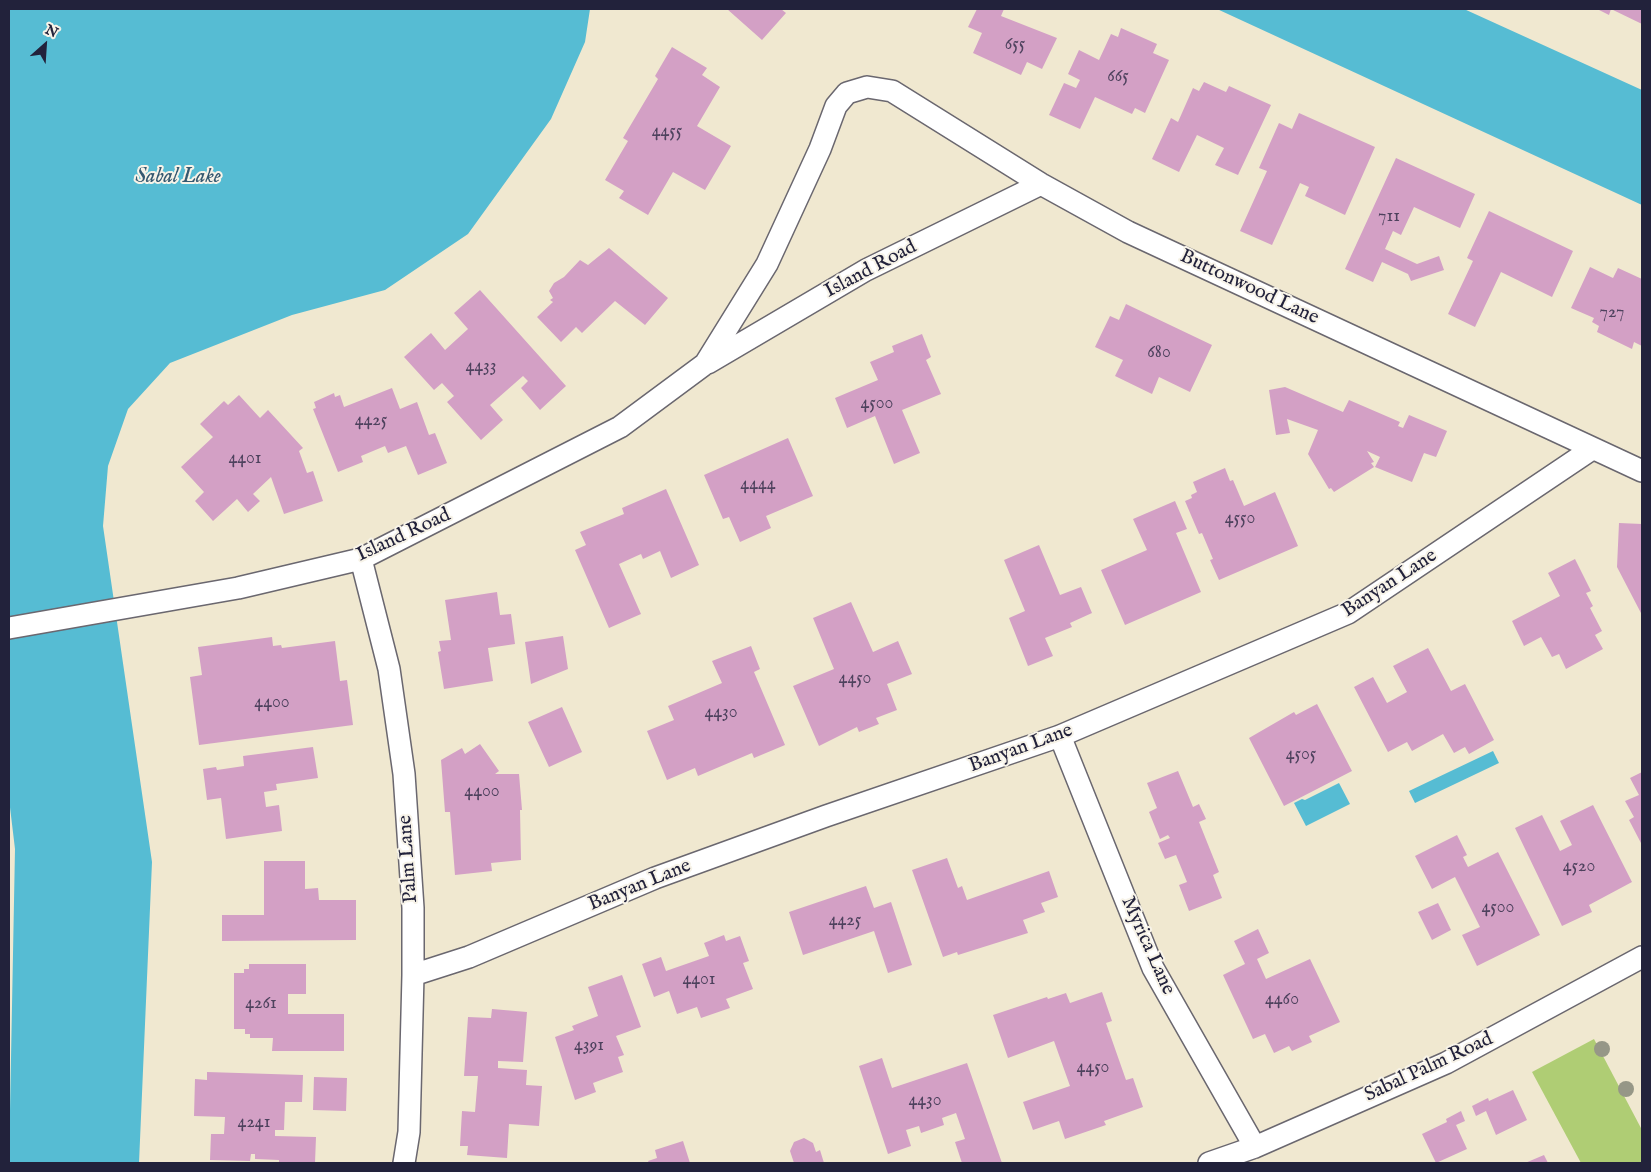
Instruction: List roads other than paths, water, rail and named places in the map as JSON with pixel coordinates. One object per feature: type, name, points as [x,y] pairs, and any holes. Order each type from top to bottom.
[{"type":"street","name":"Buttonwood Lane","points":[[868,88],[892,91],[1041,184],[1128,232],[1642,471]]},
{"type":"street","name":"Island Road","points":[[705,364],[767,264],[820,150],[836,106],[847,93],[868,88]]},
{"type":"street","name":"Island Road","points":[[9,628],[238,588],[360,559],[620,427],[705,364],[866,270],[1041,184]]},
{"type":"street","name":"Banyan Lane","points":[[413,975],[469,957],[655,878],[826,816],[1060,736],[1348,614],[1592,449]]},
{"type":"street","name":"Palm Lane","points":[[360,559],[389,669],[404,774],[413,908],[409,1132],[404,1163]]},
{"type":"street","name":"Myrica Lane","points":[[1060,736],[1153,968],[1255,1147]]},
{"type":"street","name":"Sabal Palm Road","points":[[1209,1163],[1255,1147],[1446,1063],[1642,958]]},
{"type":"water","name":"Sabal Lake","points":[[9,9],[590,9],[585,42],[551,119],[468,234],[385,290],[292,315],[170,363],[128,409],[108,466],[103,526],[152,862],[139,1163],[9,1163],[15,849],[9,799]]},
{"type":"water","points":[[1217,9],[1464,9],[1642,90],[1642,205]]},
{"type":"water","points":[[1493,751],[1499,763],[1415,803],[1409,791]]},
{"type":"water","points":[[1339,783],[1350,804],[1306,826],[1294,803],[1302,799],[1305,800]]}]
